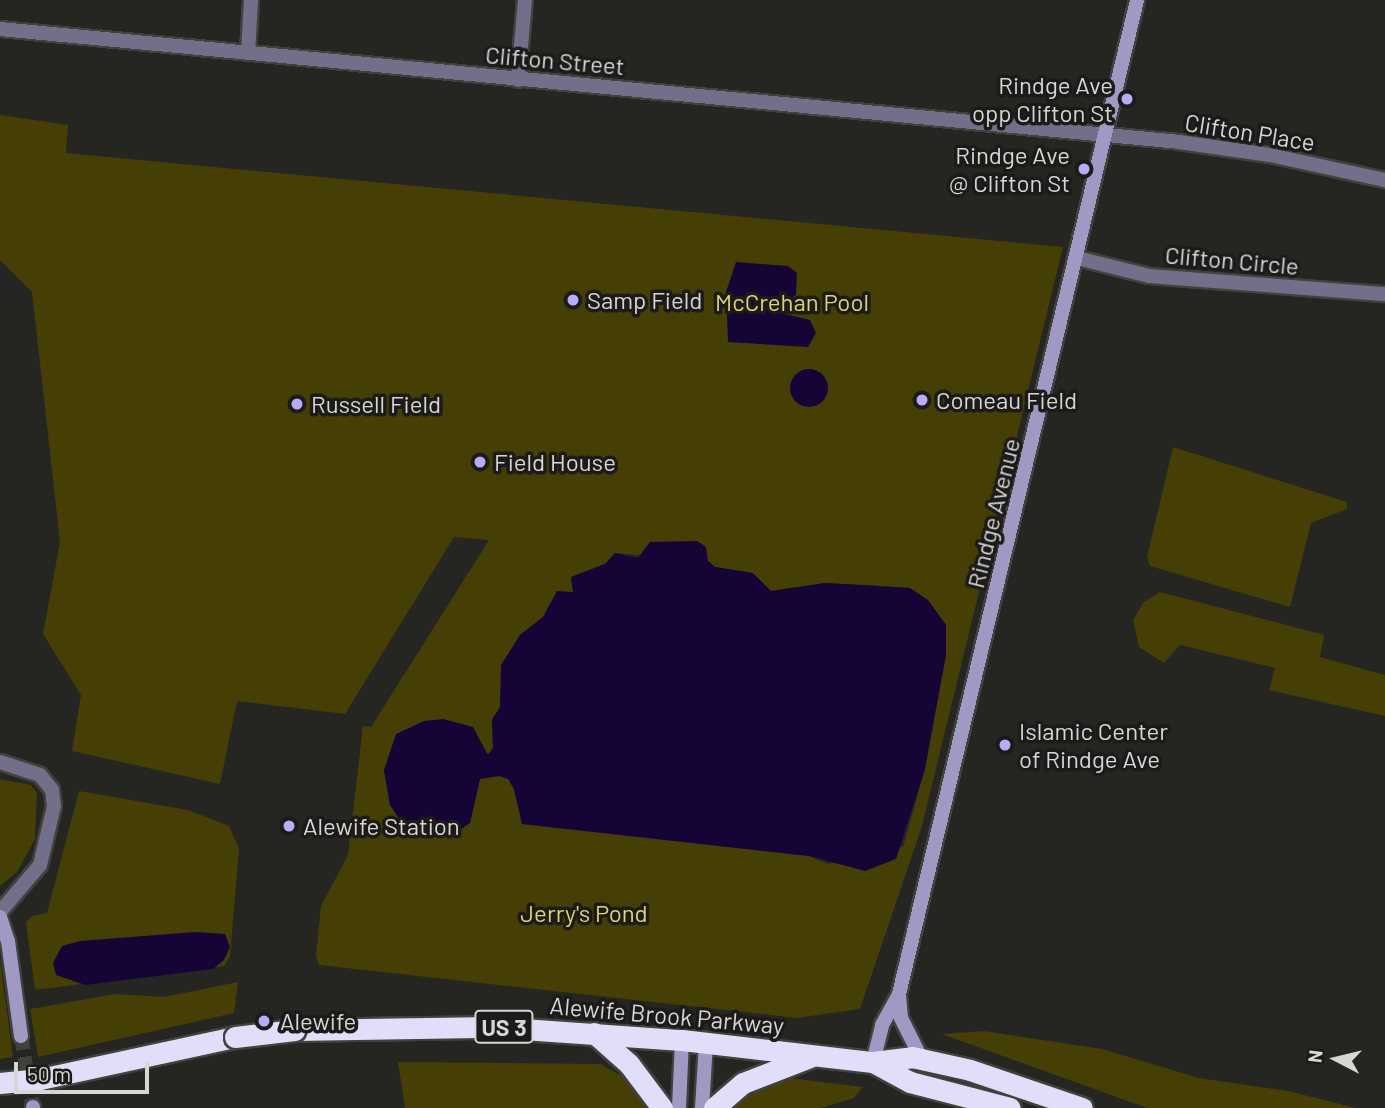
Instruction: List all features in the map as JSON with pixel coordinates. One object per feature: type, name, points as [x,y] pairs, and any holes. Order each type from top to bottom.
[{"type":"highway","name":"Alewife Brook Parkway","points":[[0,1083],[40,1079],[235,1037],[296,1030],[413,1025],[682,1040],[873,1062],[921,1058],[1082,1108]]},
{"type":"highway","points":[[594,1033],[629,1064],[662,1108]]},
{"type":"highway","points":[[714,1108],[743,1083],[815,1055]]},
{"type":"highway","name":"Alewife Brook Parkway","points":[[873,1062],[910,1082],[1010,1108]]},
{"type":"highway","name":"Alewife Brook Parkway","points":[[0,1094],[40,1079]]},
{"type":"street","points":[[248,53],[251,0]]},
{"type":"street","points":[[518,80],[525,0]]},
{"type":"street","name":"Rindge Avenue","points":[[873,1062],[883,1026],[899,994],[1107,136],[1137,0]]},
{"type":"street","name":"Clifton Street","points":[[0,29],[1107,136]]},
{"type":"street","name":"Clifton Place","points":[[1107,136],[1270,155],[1385,180]]},
{"type":"street","name":"Clifton Circle","points":[[1077,258],[1150,276],[1385,294]]},
{"type":"street","points":[[0,762],[40,775],[52,790],[54,806],[40,865],[0,915],[8,941],[21,1036]]},
{"type":"street","name":"Rindge Avenue","points":[[899,994],[901,1018],[921,1058]]},
{"type":"street","points":[[679,1108],[682,1040]]},
{"type":"street","points":[[702,1108],[706,1042]]},
{"type":"green space","points":[[0,115],[68,125],[66,153],[1063,247],[922,826],[860,1009],[797,1018],[319,965],[316,956],[321,906],[348,855],[363,726],[371,727],[489,540],[454,537],[345,714],[237,701],[220,784],[72,751],[81,695],[43,634],[60,542],[32,292],[0,260]],"holes":[[[615,553],[708,561],[715,567],[752,573],[771,591],[825,583],[910,588],[928,600],[946,625],[925,769],[903,847],[828,864],[809,856],[522,824],[514,789],[508,778],[499,776],[480,779],[470,823],[428,833],[390,805],[384,770],[485,751],[487,755],[493,748],[492,720],[500,707],[501,686],[520,635],[543,617],[548,607],[573,592],[571,577],[605,564]]]},
{"type":"green space","points":[[1173,447],[1347,502],[1347,509],[1311,523],[1290,607],[1150,566],[1147,557]]},
{"type":"green space","points":[[1160,592],[1324,635],[1320,657],[1385,675],[1385,716],[1269,690],[1275,668],[1180,645],[1164,663],[1139,647],[1133,620],[1143,603]]},
{"type":"green space","points":[[0,779],[31,785],[37,793],[35,839],[17,872],[0,886]]},
{"type":"green space","points":[[79,791],[188,810],[229,826],[239,849],[230,957],[224,966],[35,990],[26,922],[32,916],[47,913]]},
{"type":"green space","points":[[0,959],[13,1057],[0,1059]]},
{"type":"green space","points":[[238,982],[234,1013],[38,1057],[30,1009],[116,994],[164,997]]},
{"type":"green space","points":[[983,1031],[1102,1049],[1199,1078],[1288,1091],[1356,1108],[1147,1108],[942,1034]]},
{"type":"green space","points":[[398,1062],[600,1064],[633,1082],[651,1108],[405,1108]]},
{"type":"green space","points":[[789,1078],[863,1087],[854,1098],[821,1108],[727,1108],[759,1083]]},
{"type":"shaded area","name":"McCrehan Pool","points":[[736,262],[788,266],[797,273],[796,295],[786,302],[771,303],[768,310],[810,320],[816,333],[808,347],[728,342],[726,292]]},
{"type":"shaded area","points":[[809,369],[822,375],[828,388],[822,401],[809,407],[796,401],[790,388],[796,375]]},
{"type":"shaded area","name":"Jerry's Pond","points":[[697,541],[706,547],[708,561],[715,567],[753,573],[771,591],[825,583],[910,588],[928,600],[946,625],[946,655],[925,769],[896,859],[865,871],[809,856],[522,824],[514,789],[508,779],[499,776],[480,779],[470,823],[460,830],[428,833],[402,823],[390,805],[384,770],[396,734],[424,721],[443,719],[473,727],[488,755],[493,748],[492,720],[500,707],[501,665],[520,635],[543,617],[557,591],[573,592],[571,577],[605,564],[615,553],[638,558],[650,542]]},
{"type":"shaded area","points":[[195,932],[225,934],[230,947],[224,960],[213,969],[85,985],[56,975],[53,963],[62,946],[80,941]]},
{"type":"tunnel","points":[[21,1036],[33,1107]]},
{"type":"place","name":"Rindge Ave opp Clifton St","points":[[1127,99]]},
{"type":"place","name":"Rindge Ave @ Clifton St","points":[[1084,169]]},
{"type":"place","name":"Samp Field","points":[[573,300]]},
{"type":"place","name":"Comeau Field","points":[[922,400]]},
{"type":"place","name":"Russell Field","points":[[297,404]]},
{"type":"place","name":"Field House","points":[[480,462]]},
{"type":"place","name":"Islamic Center of Rindge Ave","points":[[1005,745]]},
{"type":"place","name":"Alewife Station","points":[[289,826]]},
{"type":"place","name":"Alewife","points":[[264,1021]]}]
